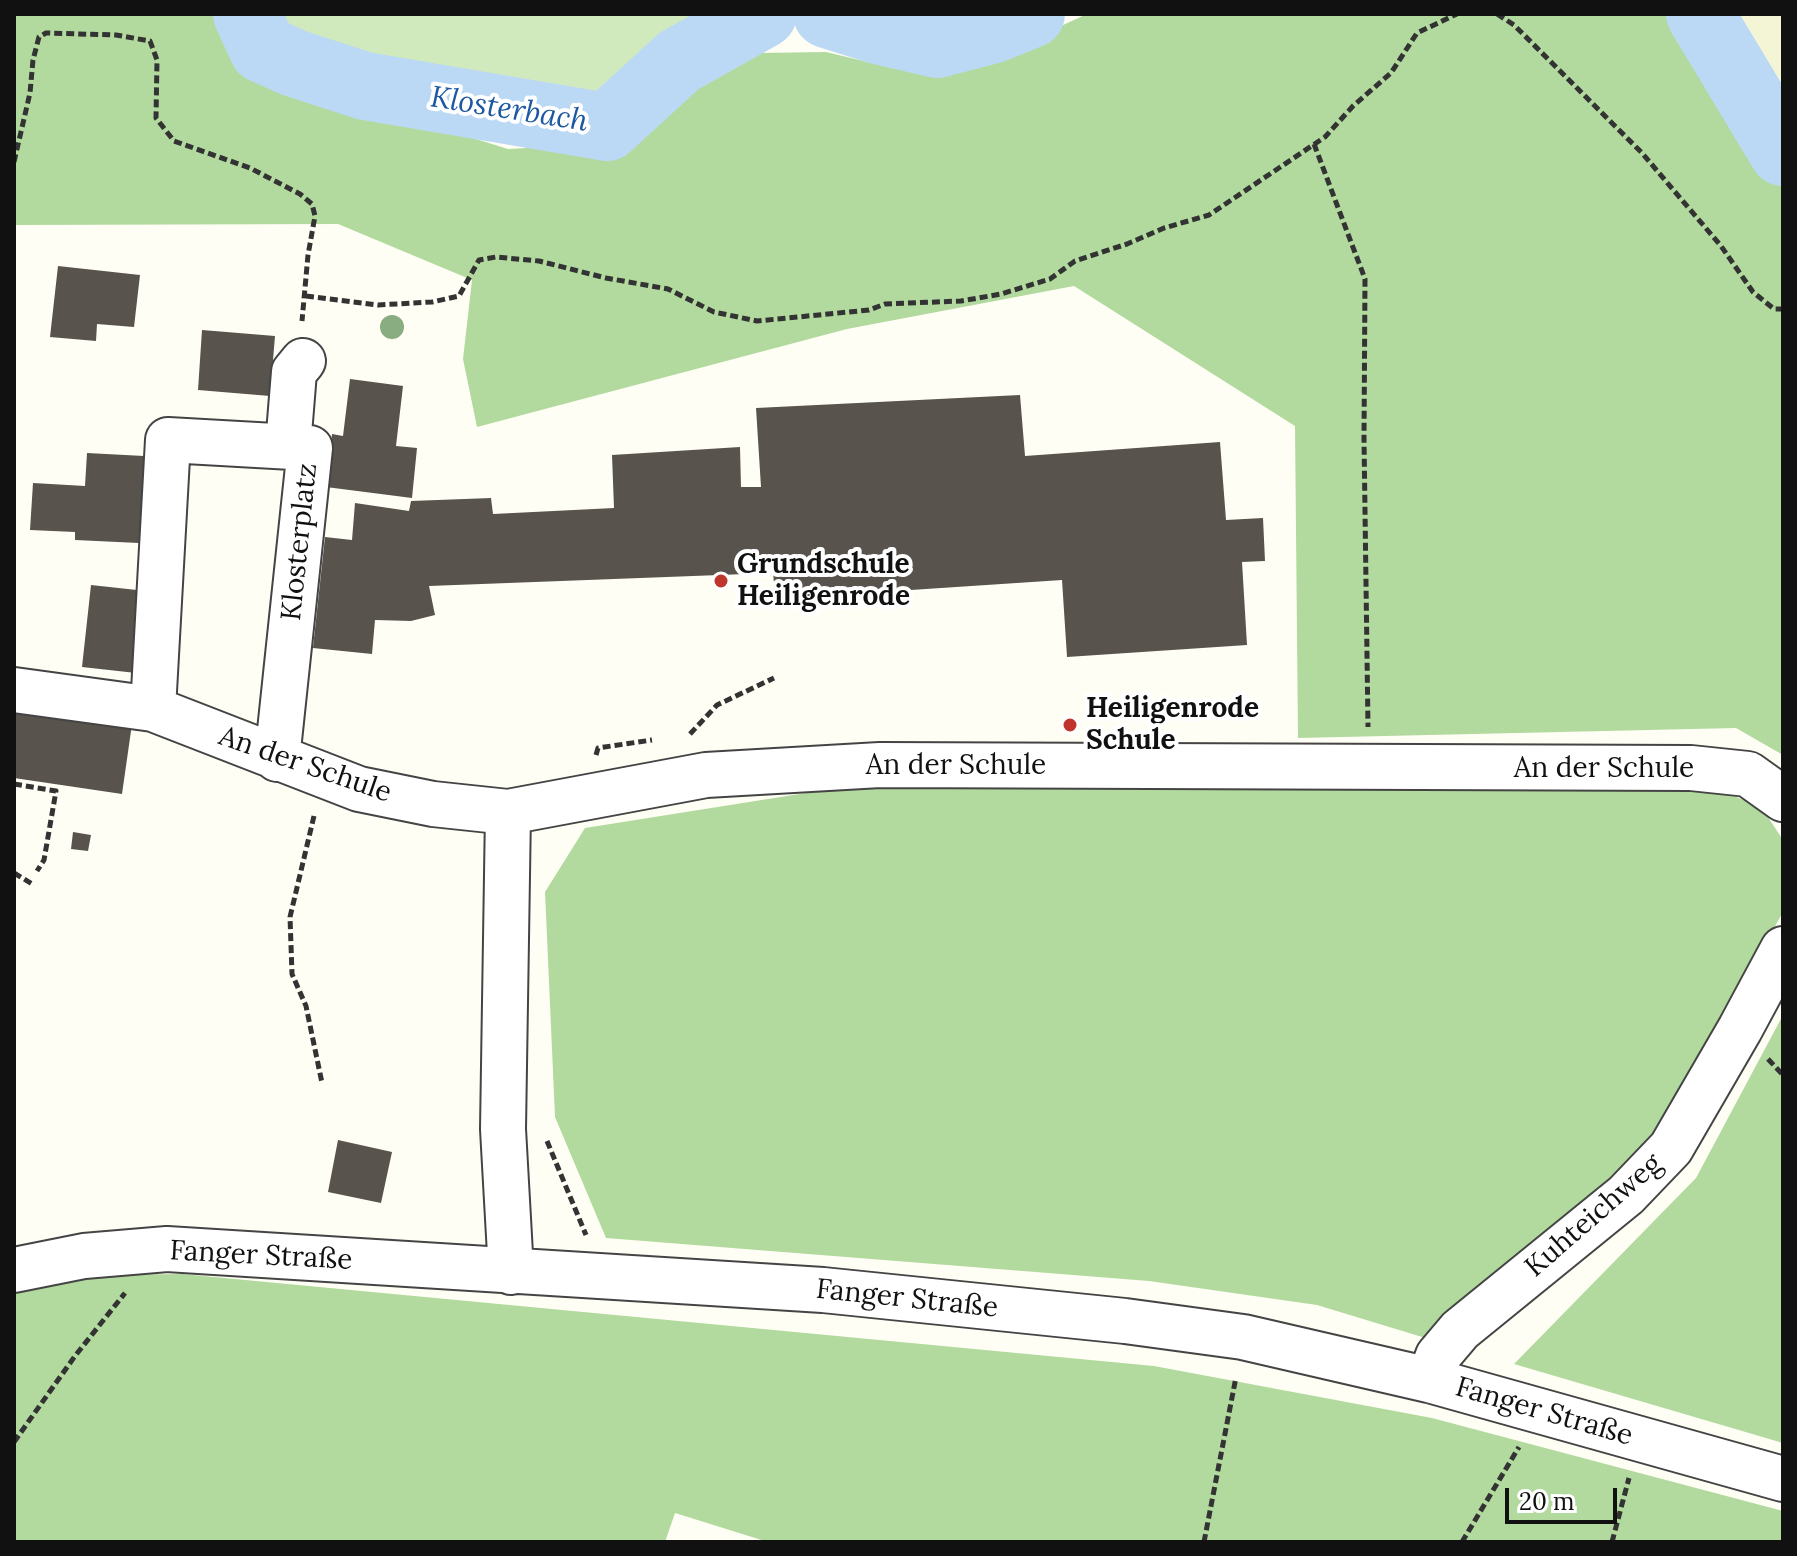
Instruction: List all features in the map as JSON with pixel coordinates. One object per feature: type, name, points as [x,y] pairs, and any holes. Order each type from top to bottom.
[{"type":"street","points":[[288,446],[294,372],[303,361]]},
{"type":"street","name":"Klosterplatz","points":[[153,709],[168,440],[310,448],[277,759]]},
{"type":"street","name":"An der Schule","points":[[14,690],[153,709],[359,789],[433,804],[508,812],[706,775],[880,765],[1691,768],[1748,774],[1783,799]]},
{"type":"street","points":[[508,812],[503,1129],[511,1272]]},
{"type":"street","name":"Kuhteichweg","points":[[1429,1380],[1438,1356],[1460,1330],[1626,1195],[1671,1148],[1783,949]]},
{"type":"street","name":"Fanger Straße","points":[[14,1270],[84,1256],[167,1249],[823,1290],[1125,1321],[1243,1337],[1429,1380],[1783,1479]]},
{"type":"path","points":[[14,162],[39,37],[46,33],[116,35],[150,41],[157,60],[156,118],[174,141],[250,168],[300,194],[312,204],[315,216],[308,255],[306,296],[378,305],[432,302],[459,296],[479,260],[496,257],[539,261],[606,278],[668,289],[714,312],[757,321],[869,310],[885,304],[961,301],[1001,294],[1050,279],[1075,261],[1209,215],[1325,137],[1353,106],[1391,73],[1417,33],[1457,14]]},
{"type":"path","points":[[1497,14],[1514,25],[1642,153],[1721,246],[1753,292],[1774,309],[1783,309]]},
{"type":"path","points":[[1314,144],[1365,279],[1364,439],[1370,712],[1364,768]]},
{"type":"path","points":[[676,737],[691,734],[717,705],[774,678]]},
{"type":"path","points":[[584,798],[598,748],[660,739]]},
{"type":"path","points":[[322,1083],[306,1006],[292,974],[290,917],[323,776]]},
{"type":"path","points":[[14,784],[56,791],[44,860],[37,871]]},
{"type":"path","points":[[14,873],[34,885]]},
{"type":"path","points":[[543,1132],[588,1240]]},
{"type":"path","points":[[14,1442],[115,1304],[167,1249]]},
{"type":"path","points":[[1204,1542],[1243,1337]]},
{"type":"path","points":[[1462,1542],[1541,1411]]},
{"type":"path","points":[[1612,1542],[1639,1438]]},
{"type":"green space","points":[[14,14],[241,14],[254,64],[300,84],[508,149],[601,144],[757,53],[826,52],[901,70],[989,59],[1087,14],[1683,14],[1713,51],[1783,168],[1783,755],[1736,728],[1298,738],[1295,426],[1074,286],[847,329],[477,427],[463,359],[472,280],[338,224],[14,225]]},
{"type":"green space","points":[[281,14],[720,14],[680,41],[646,73],[612,98],[576,100],[310,51],[285,29]]},
{"type":"green space","points":[[1716,14],[1783,14],[1783,131],[1736,44]]},
{"type":"green space","points":[[1711,786],[1762,808],[1783,840],[1783,912],[1653,1145],[1432,1340],[1317,1305],[1149,1281],[606,1238],[555,1117],[545,892],[585,828],[831,789]]},
{"type":"green space","points":[[1783,1015],[1783,1443],[1514,1364],[1696,1178]]},
{"type":"green space","points":[[182,1274],[1154,1366],[1432,1418],[1783,1511],[1783,1542],[768,1542],[675,1513],[665,1542],[14,1542],[14,1290],[88,1275]]},
{"type":"building","points":[[58,266],[140,275],[134,327],[97,324],[96,341],[50,337]]},
{"type":"building","points":[[202,330],[275,336],[270,396],[198,390]]},
{"type":"building","points":[[350,379],[403,386],[396,446],[417,448],[412,498],[326,487],[332,434],[343,436]]},
{"type":"building","points":[[1020,395],[1025,456],[1220,442],[1226,520],[1263,518],[1265,561],[1242,562],[1247,645],[1067,657],[1062,580],[775,599],[772,556],[745,558],[746,574],[429,586],[435,615],[411,621],[375,620],[372,654],[313,648],[325,537],[352,540],[355,503],[409,511],[411,501],[491,498],[493,514],[614,508],[612,455],[740,447],[741,487],[761,487],[756,408]]},
{"type":"building","points":[[87,453],[144,456],[139,543],[75,540],[75,532],[30,530],[33,483],[85,486]]},
{"type":"building","points":[[91,585],[146,591],[136,673],[82,667]]},
{"type":"building","points":[[14,700],[133,717],[122,794],[14,778]]},
{"type":"building","points":[[73,832],[91,835],[88,851],[71,849]]},
{"type":"building","points":[[338,1140],[392,1152],[381,1203],[328,1192]]},
{"type":"waterway","name":"Klosterbach","points":[[247,14],[263,49],[294,63],[365,86],[607,127],[679,61],[763,14]]},
{"type":"waterway","name":"Klosterbach","points":[[827,14],[937,44],[994,29],[1031,14]]},
{"type":"waterway","name":"Klosterbach","points":[[1700,14],[1783,152]]},
{"type":"place","name":"Grundschule Heiligenrode","points":[[721,581]]},
{"type":"place","name":"Heiligenrode Schule","points":[[1070,725]]}]
